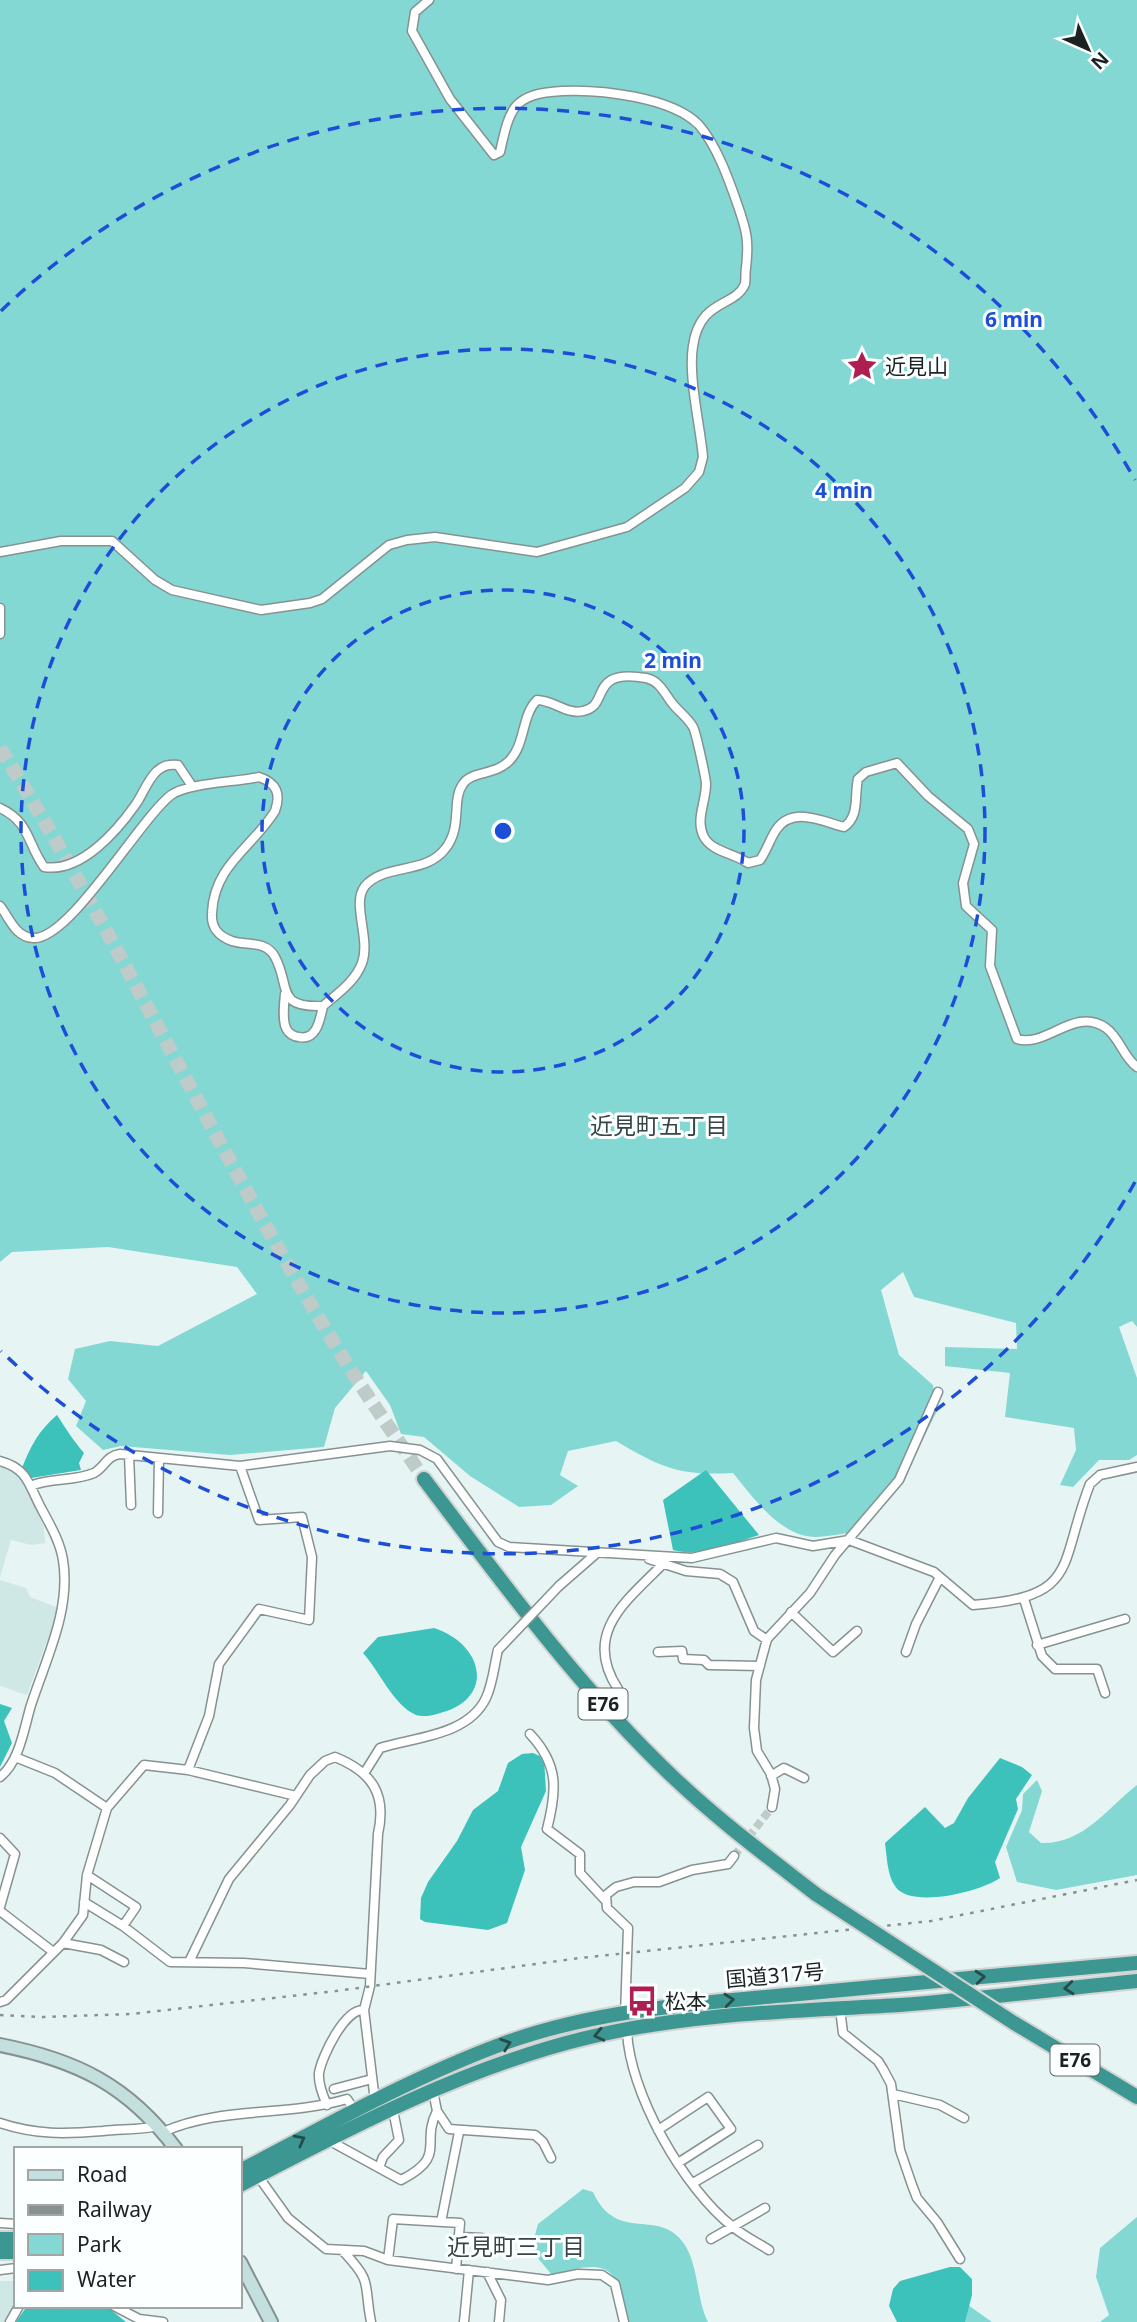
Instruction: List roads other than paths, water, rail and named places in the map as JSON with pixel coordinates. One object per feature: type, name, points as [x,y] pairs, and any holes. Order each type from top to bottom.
[{"type":"highway","name":"E76","points":[[424,1479],[535,1622],[629,1732],[719,1818],[817,1895],[1014,2023],[1137,2097]]},
{"type":"highway","name":"国道317号","points":[[242,2170],[375,2101],[503,2044],[624,2012],[1137,1964]]},
{"type":"highway","name":"国道317号","points":[[242,2184],[433,2091],[544,2049],[627,2028],[744,2015],[840,2009],[1137,1981]]},
{"type":"highway","points":[[0,2239],[12,2247]]},
{"type":"street","points":[[0,552],[61,541],[112,541],[126,550],[155,580],[172,590],[261,610],[322,599],[374,555],[389,545],[407,540],[435,537],[483,542],[521,552],[557,549],[626,527],[685,488],[699,472],[703,457],[692,347],[706,312],[733,297],[745,284],[749,239],[732,188],[707,136],[697,123],[658,104],[604,91],[542,93],[523,98],[512,108],[500,152],[494,155],[450,99],[412,31],[415,12],[429,0]]},
{"type":"street","points":[[0,608],[0,634]]},
{"type":"street","points":[[0,906],[20,933],[33,938],[48,935],[60,926],[105,877],[154,810],[174,793],[192,786],[259,778],[269,780],[277,789],[279,800],[269,822],[240,850],[218,882],[212,921],[216,932],[226,939],[262,945],[271,950],[277,960],[285,994],[286,1028],[292,1035],[302,1038],[312,1035],[319,1025],[323,1006],[353,979],[362,965],[366,946],[360,895],[365,886],[384,875],[434,860],[445,850],[456,825],[458,794],[463,783],[472,776],[497,771],[509,762],[516,752],[530,707],[537,700],[546,700],[572,711],[583,711],[593,707],[606,680],[615,676],[638,677],[660,685],[693,726],[706,783],[700,816],[702,835],[711,847],[735,854],[748,863],[760,860],[784,820],[796,816],[844,827],[851,822],[855,813],[858,779],[866,772],[897,763],[905,769],[928,796],[960,821],[972,836],[973,852],[963,883],[966,906],[992,930],[990,966],[1017,1039],[1035,1040],[1073,1023],[1098,1024],[1112,1033],[1128,1060],[1137,1067]]},
{"type":"street","points":[[0,808],[12,813],[27,830],[44,867],[54,869],[81,858],[119,827],[157,771],[168,764],[178,765],[192,786]]},
{"type":"street","points":[[285,994],[301,1005],[323,1006]]},
{"type":"street","points":[[772,1807],[775,1789],[757,1751],[754,1728],[760,1666],[767,1640],[810,1593],[849,1539],[899,1480],[938,1392]]},
{"type":"street","points":[[33,1485],[88,1475],[98,1471],[111,1455],[240,1465],[390,1446],[420,1450],[437,1459],[498,1542],[524,1549],[692,1558],[776,1538],[813,1546],[849,1539],[934,1572],[973,1605],[1024,1599],[1050,1584],[1067,1564],[1090,1484],[1100,1475],[1137,1467]]},
{"type":"street","points":[[129,1455],[131,1504]]},
{"type":"street","points":[[158,1513],[159,1458]]},
{"type":"street","points":[[0,1461],[17,1468],[33,1485],[58,1541],[63,1560],[64,1587],[61,1616],[15,1757],[0,1777]]},
{"type":"street","points":[[188,1770],[209,1716],[219,1664],[259,1609],[309,1620],[312,1557],[302,1517],[259,1520],[240,1465]]},
{"type":"street","points":[[365,1772],[380,1748],[418,1740],[455,1726],[475,1712],[485,1701],[491,1685],[498,1650],[559,1586],[598,1552]]},
{"type":"street","points":[[642,1556],[686,1571],[720,1574],[733,1582],[754,1631],[767,1640]]},
{"type":"street","points":[[618,1689],[603,1656],[606,1629],[630,1597],[663,1564]]},
{"type":"street","points":[[906,1652],[916,1624],[940,1577]]},
{"type":"street","points":[[1024,1599],[1042,1656],[1055,1668],[1097,1670],[1105,1693]]},
{"type":"street","points":[[790,1612],[833,1652],[857,1631]]},
{"type":"street","points":[[1037,1645],[1125,1619]]},
{"type":"street","points":[[659,1652],[682,1651],[683,1659],[704,1660],[709,1665],[760,1666]]},
{"type":"street","points":[[530,1734],[545,1750],[554,1773],[552,1808],[547,1829],[580,1854],[580,1873],[607,1901]]},
{"type":"street","points":[[15,1757],[55,1773],[107,1808]]},
{"type":"street","points":[[189,1962],[229,1879],[325,1760],[335,1757],[365,1772],[379,1796],[382,1817],[370,1986],[364,2010],[375,2101]]},
{"type":"street","points":[[0,2002],[6,2000],[52,1951],[63,1943],[83,1915],[88,1874],[107,1808],[144,1765],[188,1770],[296,1796]]},
{"type":"street","points":[[771,1776],[784,1768],[804,1779]]},
{"type":"street","points":[[0,1838],[15,1854],[4,1882],[0,1909],[52,1951]]},
{"type":"street","points":[[734,1856],[727,1864],[692,1870],[659,1882],[634,1882],[616,1887],[606,1895],[607,1908],[628,1928],[624,2012],[627,2050],[646,2105],[658,2130],[693,2183],[732,2226],[769,2250]]},
{"type":"street","points":[[88,1874],[136,1906],[123,1926]]},
{"type":"street","points":[[84,1902],[123,1926],[170,1962],[244,1962],[370,1974]]},
{"type":"street","points":[[63,1943],[101,1950],[124,1962]]},
{"type":"street","points":[[840,2009],[843,2033],[878,2061],[893,2094],[900,2150],[917,2198],[937,2222],[960,2259]]},
{"type":"street","points":[[327,2105],[322,2096],[319,2074],[341,2025],[351,2014],[364,2010]]},
{"type":"street","points":[[0,2045],[44,2053],[81,2068],[130,2099],[174,2147]]},
{"type":"street","points":[[334,2089],[372,2078]]},
{"type":"street","points":[[433,2091],[443,2124],[459,2132],[535,2135],[543,2142],[551,2158]]},
{"type":"street","points":[[893,2094],[940,2105],[964,2118]]},
{"type":"street","points":[[658,2130],[708,2097],[731,2129],[678,2163]]},
{"type":"street","points":[[0,2123],[29,2133],[82,2134],[160,2129],[236,2112],[327,2105],[347,2099],[355,2111]]},
{"type":"street","points":[[379,2168],[383,2157],[399,2140],[393,2110]]},
{"type":"street","points":[[330,2141],[401,2180],[417,2172],[427,2162],[432,2149],[429,2126],[437,2111]]},
{"type":"street","points":[[441,2222],[459,2132]]},
{"type":"street","points":[[693,2183],[758,2145]]},
{"type":"street","points":[[258,2176],[288,2218],[326,2249],[364,2251],[387,2260],[548,2280],[578,2274],[602,2275],[615,2284],[624,2322]]},
{"type":"street","points":[[710,2239],[765,2208]]},
{"type":"street","points":[[387,2260],[393,2219],[460,2223],[456,2269]]},
{"type":"street","points":[[459,2237],[482,2238]]},
{"type":"street","points":[[343,2251],[362,2271],[368,2283],[368,2322]]},
{"type":"street","points":[[242,2266],[271,2322]]},
{"type":"street","points":[[464,2322],[469,2270]]},
{"type":"street","points":[[487,2272],[500,2300],[499,2322]]},
{"type":"street","points":[[118,2308],[139,2319],[163,2322]]},
{"type":"water","points":[[57,1415],[84,1453],[79,1463],[81,1470],[31,1478],[22,1468],[25,1460],[40,1433]]},
{"type":"water","points":[[706,1470],[759,1535],[706,1551],[673,1550],[663,1500]]},
{"type":"water","points":[[434,1628],[464,1646],[473,1659],[477,1672],[476,1685],[469,1697],[456,1707],[435,1715],[418,1716],[393,1695],[363,1653],[378,1637]]},
{"type":"water","points":[[0,1704],[12,1708],[4,1721],[12,1743],[0,1767]]},
{"type":"water","points":[[533,1753],[544,1758],[546,1791],[521,1847],[525,1870],[507,1923],[488,1930],[425,1922],[420,1919],[421,1898],[428,1882],[457,1841],[473,1810],[498,1791],[508,1763],[522,1754]]},
{"type":"water","points":[[1000,1758],[1022,1767],[1032,1775],[1016,1799],[1018,1809],[995,1862],[1000,1878],[963,1893],[946,1896],[915,1897],[903,1893],[895,1886],[890,1876],[885,1843],[925,1807],[945,1828],[954,1823],[968,1798]]},
{"type":"water","points":[[950,2267],[960,2267],[972,2279],[972,2295],[965,2322],[897,2322],[889,2306],[893,2289],[900,2281]]},
{"type":"water","points":[[26,2308],[108,2308],[126,2322],[16,2322]]},
{"type":"tunnel","points":[[0,748],[88,898],[297,1281],[352,1372],[424,1479]]},
{"type":"tunnel","points":[[734,1856],[772,1807]]},
{"type":"railway","points":[[0,2015],[42,2017],[131,2014],[336,1991],[580,1958],[931,1921],[1137,1880]]},
{"type":"place","name":"近見山","points":[[862,366]]},
{"type":"place","name":"松本","points":[[642,2001]]},
{"type":"district","name":"近見町五丁目","points":[[659,1125]]},
{"type":"district","name":"近見町三丁目","points":[[516,2246]]}]
